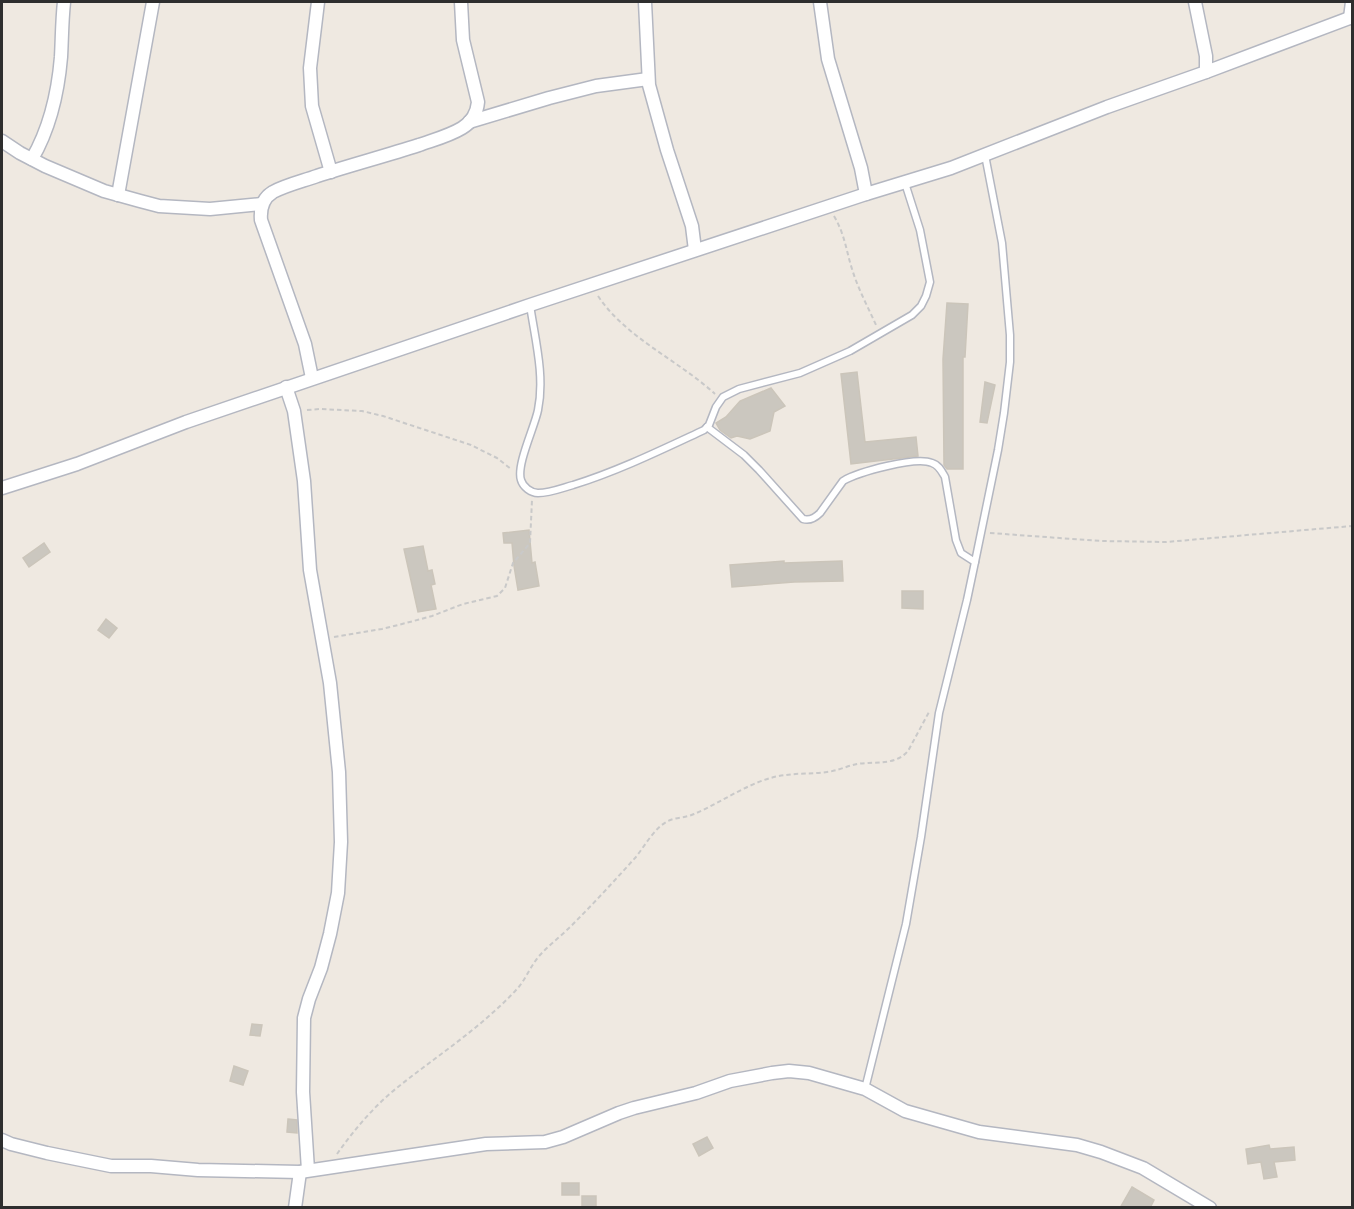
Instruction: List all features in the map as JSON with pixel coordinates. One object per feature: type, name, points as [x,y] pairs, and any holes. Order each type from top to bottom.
[{"type":"street","points":[[32,159],[44,136],[57,94],[64,2]]},
{"type":"street","points":[[118,195],[153,2]]},
{"type":"street","points":[[318,2],[310,68],[312,106],[331,172]]},
{"type":"street","points":[[312,378],[305,344],[261,220],[262,204],[273,192],[448,135],[469,122],[477,110],[477,102],[463,40],[461,2]]},
{"type":"street","points":[[645,2],[648,79],[692,226],[695,250]]},
{"type":"street","points":[[820,2],[828,59],[861,168],[866,194]]},
{"type":"street","points":[[1195,2],[1206,56],[1206,72]]},
{"type":"street","points":[[2,488],[76,464],[312,378],[828,206],[951,168],[1107,107],[1351,18],[1352,2]]},
{"type":"street","points":[[469,122],[596,86],[648,79]]},
{"type":"street","points":[[2,141],[32,159],[104,191],[159,206],[210,209],[262,204]]},
{"type":"street","points":[[286,387],[294,411],[304,481],[310,570],[330,683],[338,761],[341,842],[338,892],[330,934],[304,1018],[304,1171],[295,1208]]},
{"type":"street","points":[[2,1140],[111,1166],[304,1171],[486,1144],[545,1142],[634,1108],[696,1093],[730,1081],[772,1072],[789,1071],[809,1073],[865,1089],[905,1111],[979,1132],[1077,1145],[1101,1152],[1143,1168],[1210,1208]]},
{"type":"lane","points":[[865,1089],[906,924],[939,713],[967,600],[1004,413],[1010,362],[1010,335],[1002,243],[985,155]]},
{"type":"lane","points":[[530,305],[540,384],[538,409],[525,450],[520,477],[527,489],[540,493],[590,480],[707,428],[723,397],[740,389],[787,377],[822,364],[850,351],[912,315],[921,306],[930,282],[920,230],[905,183]]},
{"type":"lane","points":[[707,428],[744,455],[803,519],[807,520],[820,513],[843,481],[848,478],[895,464],[931,462],[941,470],[945,477],[956,540],[961,553],[975,562]]},
{"type":"path","points":[[828,206],[841,228],[862,296],[880,334]]},
{"type":"path","points":[[587,286],[596,292],[628,329],[721,400]]},
{"type":"path","points":[[294,411],[362,411],[383,416],[471,445],[497,458],[520,477]]},
{"type":"path","points":[[322,640],[390,627],[497,596],[505,588],[513,563],[530,543],[533,492]]},
{"type":"path","points":[[981,532],[1101,541],[1166,542],[1353,526]]},
{"type":"path","points":[[327,1168],[348,1138],[396,1088],[481,1023],[518,988],[538,957],[576,922],[666,822],[692,815],[776,777],[829,772],[857,764],[884,763],[899,758],[909,751],[932,705]]},
{"type":"building","points":[[947,303],[968,304],[965,357],[963,357],[963,469],[947,469],[944,465],[943,359]]},
{"type":"building","points":[[857,372],[865,442],[916,437],[918,456],[851,464],[841,374]]},
{"type":"building","points":[[985,382],[995,385],[987,423],[980,422]]},
{"type":"building","points":[[771,388],[785,406],[774,412],[770,431],[750,439],[737,436],[731,438],[720,430],[716,423],[726,417],[740,401]]},
{"type":"building","points":[[529,530],[532,563],[535,562],[539,586],[518,590],[512,543],[504,543],[503,533]]},
{"type":"building","points":[[44,543],[50,552],[29,567],[23,558]]},
{"type":"building","points":[[423,546],[428,571],[432,570],[435,584],[431,585],[436,609],[418,612],[404,549]]},
{"type":"building","points":[[784,561],[784,563],[842,561],[843,581],[732,587],[730,565]]},
{"type":"building","points":[[902,591],[923,591],[923,609],[902,608]]},
{"type":"building","points":[[106,619],[117,628],[109,638],[98,630]]},
{"type":"building","points":[[252,1024],[262,1025],[260,1036],[250,1035]]},
{"type":"building","points":[[234,1066],[248,1071],[243,1085],[230,1081]]},
{"type":"building","points":[[288,1119],[297,1120],[297,1133],[287,1132]]},
{"type":"building","points":[[707,1137],[713,1148],[699,1156],[693,1144]]},
{"type":"building","points":[[1269,1145],[1270,1149],[1294,1147],[1295,1160],[1274,1162],[1277,1177],[1264,1179],[1261,1162],[1248,1164],[1246,1149]]},
{"type":"building","points":[[562,1183],[579,1183],[579,1195],[562,1195]]},
{"type":"building","points":[[1132,1187],[1154,1200],[1150,1208],[1120,1208]]},
{"type":"building","points":[[582,1196],[596,1196],[596,1207],[582,1207]]}]
